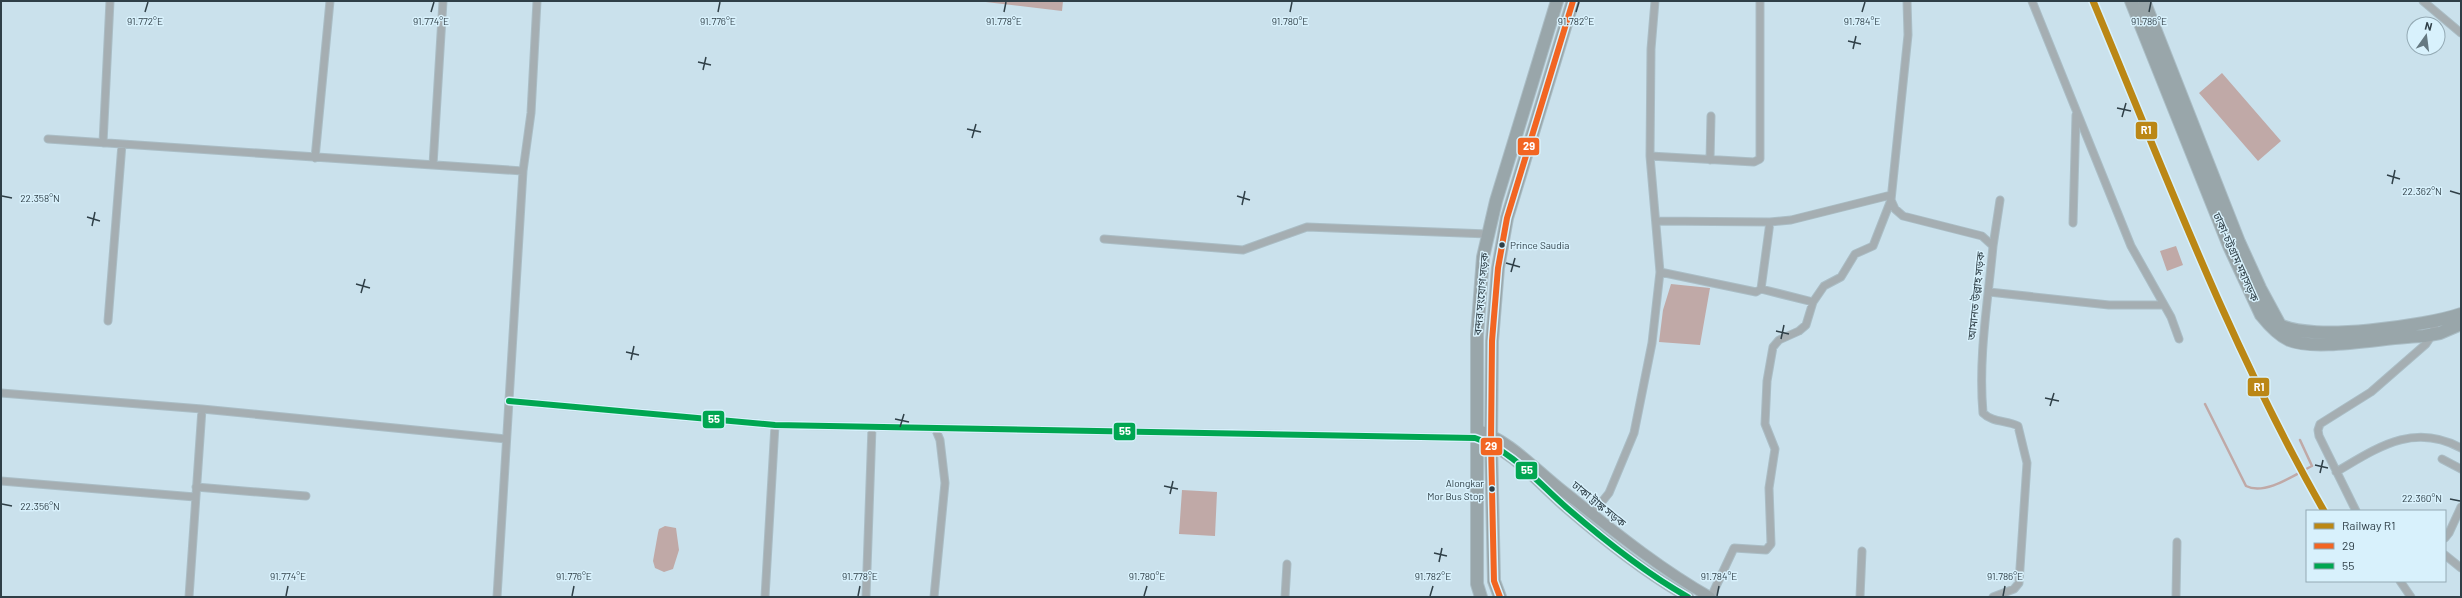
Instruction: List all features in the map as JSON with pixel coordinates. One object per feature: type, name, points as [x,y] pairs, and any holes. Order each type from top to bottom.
[{"type":"highway","name":"বন্দর সংযোগ সড়ক","points":[[1482,597],[1477,584],[1475,434],[1476,335],[1483,258],[1496,201],[1557,1]]},
{"type":"highway","name":"বন্দর সংযোগ সড়ক","points":[[1500,597],[1494,581],[1491,439],[1492,341],[1498,268],[1506,225],[1573,1]]},
{"type":"highway","name":"ঢাকা-চট্টগ্রাম মহাসড়ক","points":[[2131,1],[2148,38],[2229,246],[2261,315],[2267,323],[2288,340],[2310,344],[2432,335],[2461,324]]},
{"type":"highway","name":"ঢাকা-চট্টগ্রাম মহাসড়ক","points":[[2144,1],[2239,242],[2260,288],[2280,325],[2288,329],[2309,332],[2404,327],[2436,322],[2461,314]]},
{"type":"main road","name":"ঢাকা ট্রাঙ্ক সড়ক","points":[[1475,434],[1491,439],[1532,462],[1592,514],[1675,577],[1710,597]]},
{"type":"main road","name":"ঢাকা ট্রাঙ্ক সড়ক","points":[[1491,439],[1568,509],[1607,540],[1688,597]]},
{"type":"street","points":[[103,143],[110,1]]},
{"type":"street","points":[[315,158],[330,1]]},
{"type":"street","points":[[433,165],[443,1]]},
{"type":"street","points":[[498,597],[523,170],[531,113],[537,1]]},
{"type":"street","points":[[1592,514],[1609,493],[1634,433],[1648,363],[1660,272],[1657,221],[1650,156],[1651,49],[1655,1]]},
{"type":"street","points":[[1650,156],[1754,162],[1760,159],[1760,1]]},
{"type":"street","points":[[1710,597],[1734,548],[1766,550],[1771,544],[1769,488],[1775,448],[1764,424],[1767,381],[1773,347],[1779,340],[1799,331],[1806,325],[1813,302],[1824,286],[1841,277],[1855,254],[1873,246],[1891,198],[1908,35],[1907,1]]},
{"type":"street","points":[[2032,1],[2131,246],[2164,305],[2179,339]]},
{"type":"street","points":[[2423,1],[2461,33]]},
{"type":"street","points":[[2073,223],[2076,112]]},
{"type":"street","points":[[1710,160],[1711,116]]},
{"type":"street","points":[[48,139],[315,158],[523,170]]},
{"type":"street","points":[[108,320],[122,144]]},
{"type":"street","points":[[1657,221],[1770,222],[1831,212],[1891,198]]},
{"type":"street","name":"আমানত উল্লাহ সড়ক","points":[[1891,198],[1895,209],[1903,216],[1982,236],[1993,246],[1989,292],[1982,340],[1980,383],[1983,413],[1989,419],[2010,422],[2018,426],[2027,463],[2026,508],[2019,583],[2014,589],[1993,597]]},
{"type":"street","points":[[1993,246],[2000,200]]},
{"type":"street","points":[[1761,289],[1770,222]]},
{"type":"street","points":[[1104,239],[1243,250],[1307,227],[1488,234]]},
{"type":"street","points":[[1660,272],[1732,288],[1756,292],[1761,289],[1813,302]]},
{"type":"street","points":[[1989,292],[2110,305],[2164,305]]},
{"type":"street","points":[[2355,510],[2319,436],[2318,430],[2320,424],[2371,392],[2426,344],[2432,335],[2436,322]]},
{"type":"street","points":[[1,393],[202,409],[506,440]]},
{"type":"street","points":[[509,401],[775,425],[1475,434]]},
{"type":"street","points":[[189,597],[202,409]]},
{"type":"street","points":[[765,597],[775,425]]},
{"type":"street","points":[[866,597],[872,427]]},
{"type":"street","points":[[934,597],[945,483],[940,440],[935,428]]},
{"type":"street","points":[[2336,472],[2378,446],[2396,441],[2414,438],[2436,439],[2461,448]]},
{"type":"street","points":[[2442,459],[2461,470]]},
{"type":"street","points":[[1,481],[196,497]]},
{"type":"street","points":[[196,487],[306,496]]},
{"type":"street","points":[[2446,537],[2461,507]]},
{"type":"street","points":[[2176,597],[2177,542]]},
{"type":"street","points":[[1860,597],[1862,551]]},
{"type":"street","points":[[2446,557],[2461,568]]},
{"type":"street","points":[[1285,597],[1287,564]]},
{"type":"street","points":[[2401,582],[2411,597]]},
{"type":"shaded area","points":[[977,1],[1063,1],[1062,11]]},
{"type":"shaded area","points":[[2222,73],[2281,141],[2258,161],[2199,93]]},
{"type":"shaded area","points":[[2176,246],[2183,265],[2167,271],[2160,251]]},
{"type":"shaded area","points":[[1671,284],[1710,288],[1700,345],[1659,342],[1663,310]]},
{"type":"shaded area","points":[[1182,490],[1217,492],[1215,536],[1179,534]]},
{"type":"shaded area","points":[[665,526],[676,528],[679,550],[673,569],[664,572],[655,568],[653,561],[659,529]]},
{"type":"waterway","points":[[2205,404],[2246,486],[2254,488],[2271,486],[2280,483],[2312,466],[2300,440]]},
{"type":"rail line","name":"R1","points":[[2093,1],[2173,195],[2229,324],[2290,450],[2323,510]]},
{"type":"transit line","name":"29","points":[[1500,597],[1494,581],[1491,443],[1492,341],[1498,268],[1507,218],[1573,1]]},
{"type":"transit line","name":"55","points":[[509,401],[775,425],[1475,438],[1501,450],[1524,468],[1567,508],[1610,544],[1641,567],[1688,597]]},
{"type":"place","name":"Prince Saudia","points":[[1502,245]]},
{"type":"place","name":"Alongkar Mor Bus Stop","points":[[1492,489]]}]
